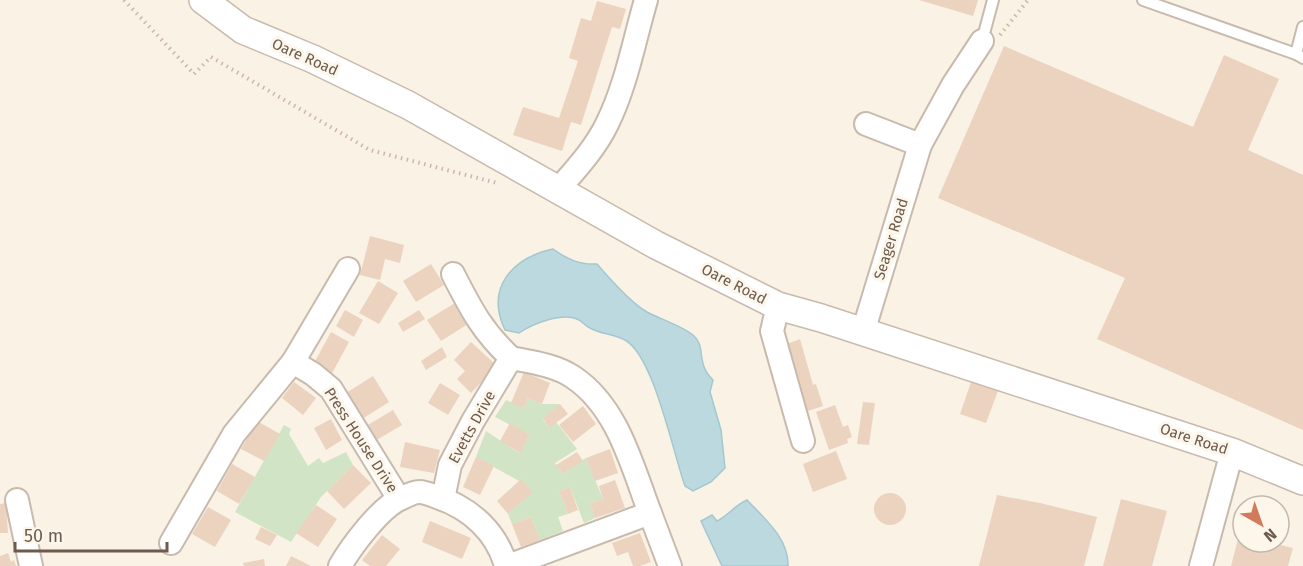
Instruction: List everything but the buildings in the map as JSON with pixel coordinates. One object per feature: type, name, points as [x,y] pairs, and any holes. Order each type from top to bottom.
[{"type":"street","name":"Oare Road","points":[[203,0],[243,30],[314,59],[408,105],[656,245],[777,306],[1232,452],[1303,481]]},
{"type":"street","points":[[557,190],[588,154],[607,125],[646,0]]},
{"type":"street","name":"Seager Road","points":[[863,332],[920,145],[953,85],[982,41]]},
{"type":"street","points":[[866,124],[920,145]]},
{"type":"street","points":[[171,543],[234,434],[293,362],[348,269]]},
{"type":"street","points":[[453,274],[476,318],[491,340],[511,358],[541,364],[573,377],[598,400],[619,432],[670,566]]},
{"type":"street","points":[[777,306],[772,331],[803,441]]},
{"type":"street","name":"Evetts Drive","points":[[443,499],[450,465],[472,421],[511,358]]},
{"type":"street","name":"Press House Drive","points":[[293,362],[331,389],[399,499]]},
{"type":"street","points":[[1201,566],[1232,452]]},
{"type":"street","points":[[340,566],[376,519],[399,499],[420,492],[466,509],[486,529],[503,554],[507,566],[650,513]]},
{"type":"street","points":[[17,500],[31,566]]},
{"type":"lane","points":[[982,41],[993,0]]},
{"type":"lane","points":[[1143,0],[1299,56],[1303,27]]},
{"type":"path","points":[[124,0],[194,74],[211,57],[370,150],[511,187],[522,171]]},
{"type":"path","points":[[982,41],[1001,34],[1028,0]]},
{"type":"green space","points":[[528,398],[542,404],[560,404],[543,419],[549,428],[556,422],[577,449],[555,463],[562,474],[586,458],[603,499],[590,504],[595,518],[584,523],[570,487],[559,491],[568,514],[558,517],[563,531],[540,540],[531,517],[512,524],[508,514],[532,492],[521,479],[519,481],[476,457],[486,431],[519,453],[530,435],[495,417],[506,400],[524,408]]},
{"type":"green space","points":[[284,425],[291,429],[289,434],[308,466],[319,458],[323,463],[346,452],[353,465],[321,497],[291,542],[235,512]]},
{"type":"water","points":[[553,249],[574,261],[597,264],[634,303],[653,315],[682,328],[697,340],[704,367],[713,380],[710,392],[721,430],[725,468],[711,482],[693,491],[685,486],[654,385],[645,365],[625,340],[594,330],[579,320],[565,317],[540,323],[519,333],[505,330],[498,301],[506,277],[525,260]]},
{"type":"water","points":[[747,500],[780,538],[785,547],[788,566],[722,566],[701,521],[712,515],[717,521]]}]
